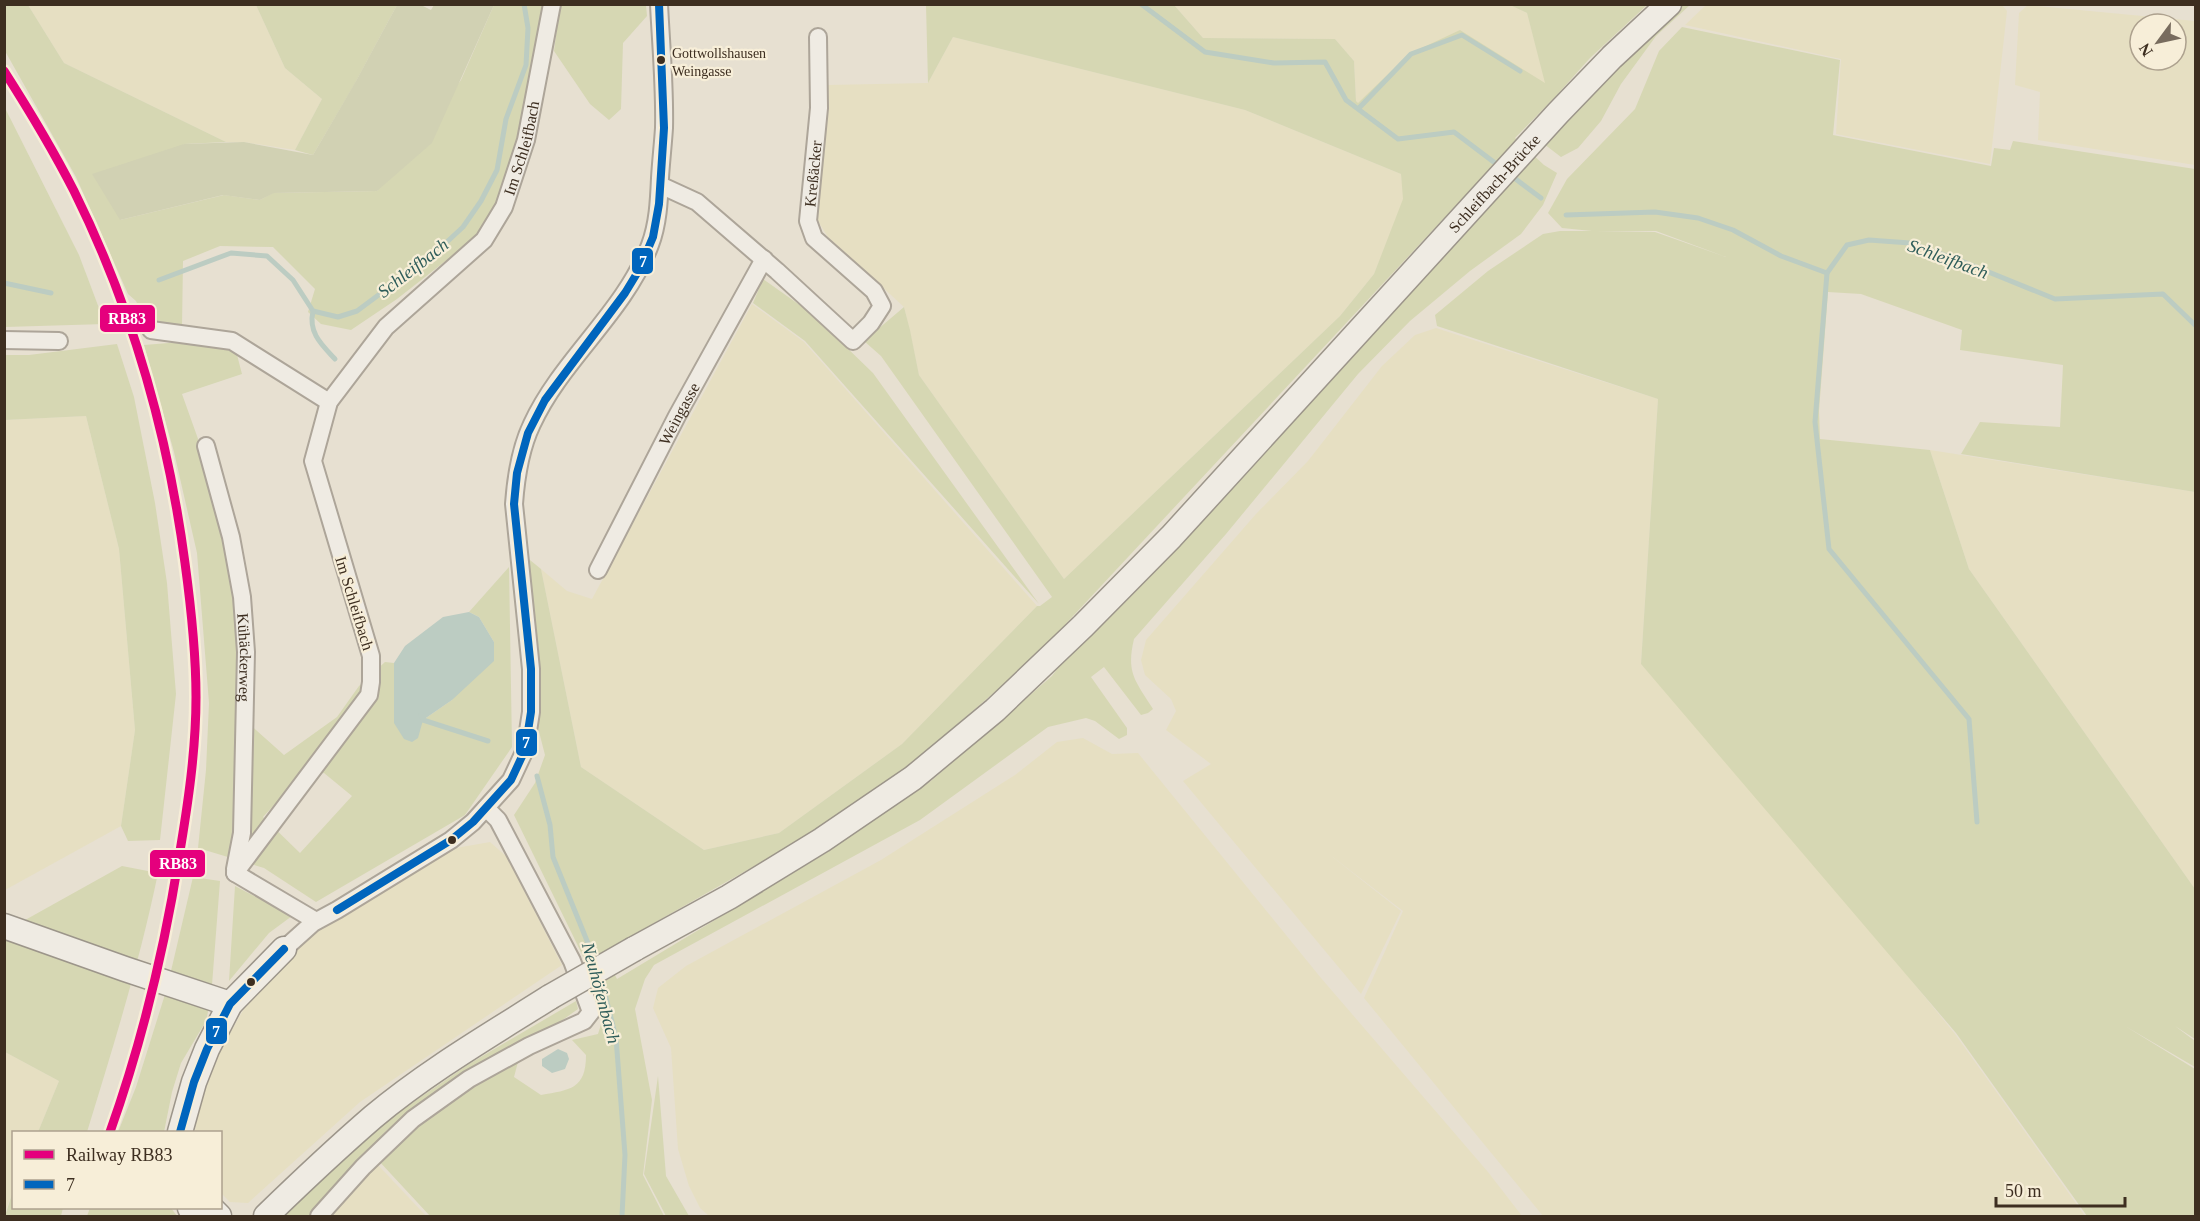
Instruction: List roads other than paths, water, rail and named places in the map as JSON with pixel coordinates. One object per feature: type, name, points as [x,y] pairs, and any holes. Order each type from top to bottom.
[{"type":"main road","name":"Schleifbach-Brücke","points":[[266,1216],[310,1173],[375,1116],[459,1054],[550,997],[729,897],[822,840],[913,777],[995,710],[1171,537],[1265,431],[1558,113],[1612,57],[1669,4]]},
{"type":"main road","points":[[4,926],[230,1004]]},
{"type":"main road","points":[[182,1128],[194,1082],[207,1049],[230,1004],[284,949]]},
{"type":"street","name":"Im Schleifbach","points":[[235,873],[369,695],[371,656],[313,460],[329,402],[386,327],[484,240],[504,207],[526,140],[552,4]]},
{"type":"street","points":[[284,949],[316,921],[451,840],[486,808],[511,780],[525,750],[531,712],[531,669],[514,504],[516,476],[523,446],[535,417],[557,381],[618,303],[639,270],[651,244],[660,184],[664,127],[659,4]]},
{"type":"street","name":"Kreßäcker","points":[[764,259],[853,341],[871,323],[882,306],[874,291],[814,238],[808,221],[819,108],[818,37]]},
{"type":"street","points":[[660,184],[697,202],[764,259]]},
{"type":"street","name":"Weingasse","points":[[598,570],[677,416],[764,259]]},
{"type":"street","points":[[151,330],[232,341],[329,402]]},
{"type":"street","points":[[4,340],[59,341]]},
{"type":"street","name":"Kühäckerweg","points":[[206,446],[231,537],[242,597],[246,652],[242,833],[235,873]]},
{"type":"street","points":[[319,1216],[363,1167],[413,1119],[469,1079],[529,1046],[584,1021],[591,1012],[566,951],[498,820],[486,808]]},
{"type":"street","points":[[235,873],[316,921]]},
{"type":"waterway","name":"Schleifbach","points":[[159,280],[231,253],[267,256],[293,280],[313,311],[338,317],[357,311],[435,253],[463,227],[481,201],[497,170],[506,119],[526,65],[528,28],[524,4]]},
{"type":"waterway","name":"Schleifbach","points":[[1141,4],[1205,52],[1274,63],[1325,62],[1346,100],[1398,139],[1454,132],[1499,166]]},
{"type":"waterway","points":[[1359,108],[1411,54],[1462,35],[1520,71]]},
{"type":"waterway","name":"Schleifbach","points":[[1509,174],[1541,198]]},
{"type":"waterway","name":"Schleifbach","points":[[1566,215],[1655,212],[1698,218],[1733,230],[1781,256],[1827,273],[1847,245],[1869,240],[1910,243],[2055,299],[2163,294],[2196,326]]},
{"type":"waterway","points":[[1827,273],[1815,422],[1829,549],[1969,719],[1977,822]]},
{"type":"waterway","name":"Schleifbach","points":[[4,283],[51,293]]},
{"type":"waterway","name":"Neuhöfenbach","points":[[313,311],[314,332],[335,359]]},
{"type":"waterway","name":"Neuhöfenbach","points":[[421,715],[423,720],[488,741]]},
{"type":"waterway","name":"Neuhöfenbach","points":[[537,776],[550,825],[553,857],[596,963]]},
{"type":"waterway","name":"Neuhöfenbach","points":[[600,974],[616,1038],[625,1155],[622,1216]]},
{"type":"rail line","name":"RB83","points":[[4,71],[74,191],[95,235],[130,326],[145,373],[169,467],[191,613],[196,717],[185,817],[173,892],[151,996],[110,1131]]},
{"type":"place","name":"Gottwollshausen Weingasse","points":[[661,60]]}]
